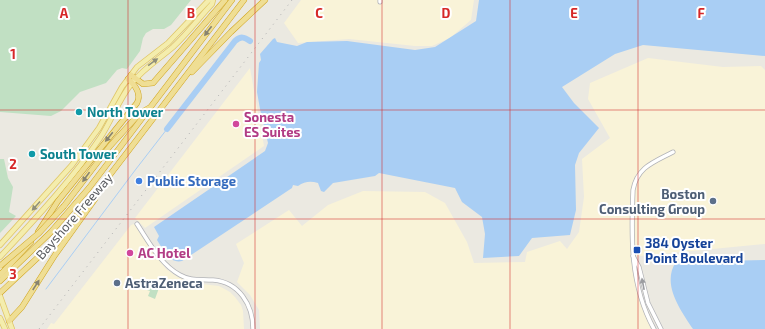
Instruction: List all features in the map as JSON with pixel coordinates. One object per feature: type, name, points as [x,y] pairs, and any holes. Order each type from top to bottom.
[{"type":"highway","points":[[132,79],[143,84],[153,83],[225,0]]},
{"type":"highway","name":"Bayshore Freeway","points":[[0,281],[31,253],[71,209],[102,171],[232,0]]},
{"type":"highway","name":"Bayshore Freeway","points":[[0,294],[37,259],[96,193],[244,0]]},
{"type":"highway","points":[[179,84],[265,0]]},
{"type":"highway","points":[[0,275],[34,238],[63,196],[137,102],[139,93],[132,79]]},
{"type":"highway","points":[[0,266],[39,233],[64,206],[113,142],[140,113],[152,106]]},
{"type":"highway","points":[[10,321],[22,307],[55,255],[140,136]]},
{"type":"main road","points":[[0,245],[72,165],[99,128],[143,62],[168,43],[209,0]]},
{"type":"main road","points":[[0,257],[35,220],[85,159],[100,138],[132,79],[178,42],[212,4],[213,0]]},
{"type":"main road","points":[[0,294],[12,329]]},
{"type":"main road","points":[[0,319],[10,321]]},
{"type":"main road","points":[[0,319],[4,328],[10,321]]},
{"type":"street","points":[[654,329],[639,295],[632,255],[632,202],[634,182],[645,167],[673,152]]},
{"type":"street","points":[[137,224],[163,262],[180,276],[192,280],[214,280],[223,282],[238,291],[250,308],[253,329]]},
{"type":"street","points":[[632,255],[639,267],[647,301],[661,329]]},
{"type":"street","points":[[642,302],[647,301]]},
{"type":"shaded area","points":[[301,0],[474,0],[471,20],[450,38],[432,46],[415,46],[349,39],[298,43],[284,23]]},
{"type":"shaded area","points":[[648,58],[723,67],[761,66],[765,70],[765,244],[630,257],[651,329],[260,329],[259,310],[250,295],[237,282],[244,263],[236,244],[289,210],[302,226],[328,205],[363,191],[425,192],[445,203],[467,242],[474,263],[525,262],[527,252],[560,241],[567,249],[579,232],[584,197],[582,159],[610,138],[588,99],[590,83]]},
{"type":"shaded area","points":[[250,68],[264,146],[145,228],[135,218]]},
{"type":"shaded area","points":[[134,224],[166,269],[176,276],[193,283],[219,286],[230,292],[241,305],[243,311],[244,329],[47,329],[51,323],[54,324],[131,225]]},
{"type":"green space","points":[[0,0],[191,0],[171,25],[164,29],[153,29],[146,33],[143,38],[140,51],[127,69],[122,68],[117,70],[106,83],[80,92],[61,111],[51,116],[0,112]]},
{"type":"green space","points":[[0,159],[4,159],[8,178],[13,187],[9,212],[16,216],[0,233]]},
{"type":"green space","points":[[149,284],[159,288],[155,299],[148,296],[150,291],[147,290]]},
{"type":"water","points":[[479,0],[765,0],[765,56],[643,45],[615,54],[562,87],[574,103],[599,128],[579,153],[575,165],[576,210],[570,235],[532,238],[519,256],[483,258],[485,234],[482,217],[462,202],[455,188],[379,173],[375,176],[333,183],[324,192],[321,191],[318,183],[315,182],[306,182],[298,186],[293,185],[292,188],[182,261],[173,260],[167,255],[157,240],[159,236],[154,227],[265,151],[268,143],[257,92],[259,63],[261,60],[260,54],[273,39],[275,38],[277,42],[297,46],[307,42],[347,41],[415,50],[435,47],[476,21]]},
{"type":"water","points":[[765,260],[765,329],[693,329],[674,297],[671,279],[672,270],[676,262]]},
{"type":"waterway","points":[[167,129],[235,41],[239,38],[250,41]]},
{"type":"waterway","points":[[46,289],[167,129]]},
{"type":"railway","points":[[39,329],[292,0]]},
{"type":"place","name":"North Tower","points":[[79,112]]},
{"type":"place","name":"Sonesta ES Suites","points":[[236,124]]},
{"type":"place","name":"South Tower","points":[[32,154]]},
{"type":"place","name":"Public Storage","points":[[139,181]]},
{"type":"place","name":"Boston Consulting Group","points":[[713,201]]},
{"type":"place","name":"384 Oyster Point Boulevard","points":[[637,250]]},
{"type":"place","name":"AC Hotel","points":[[130,253]]},
{"type":"place","name":"AstraZeneca","points":[[117,283]]}]
